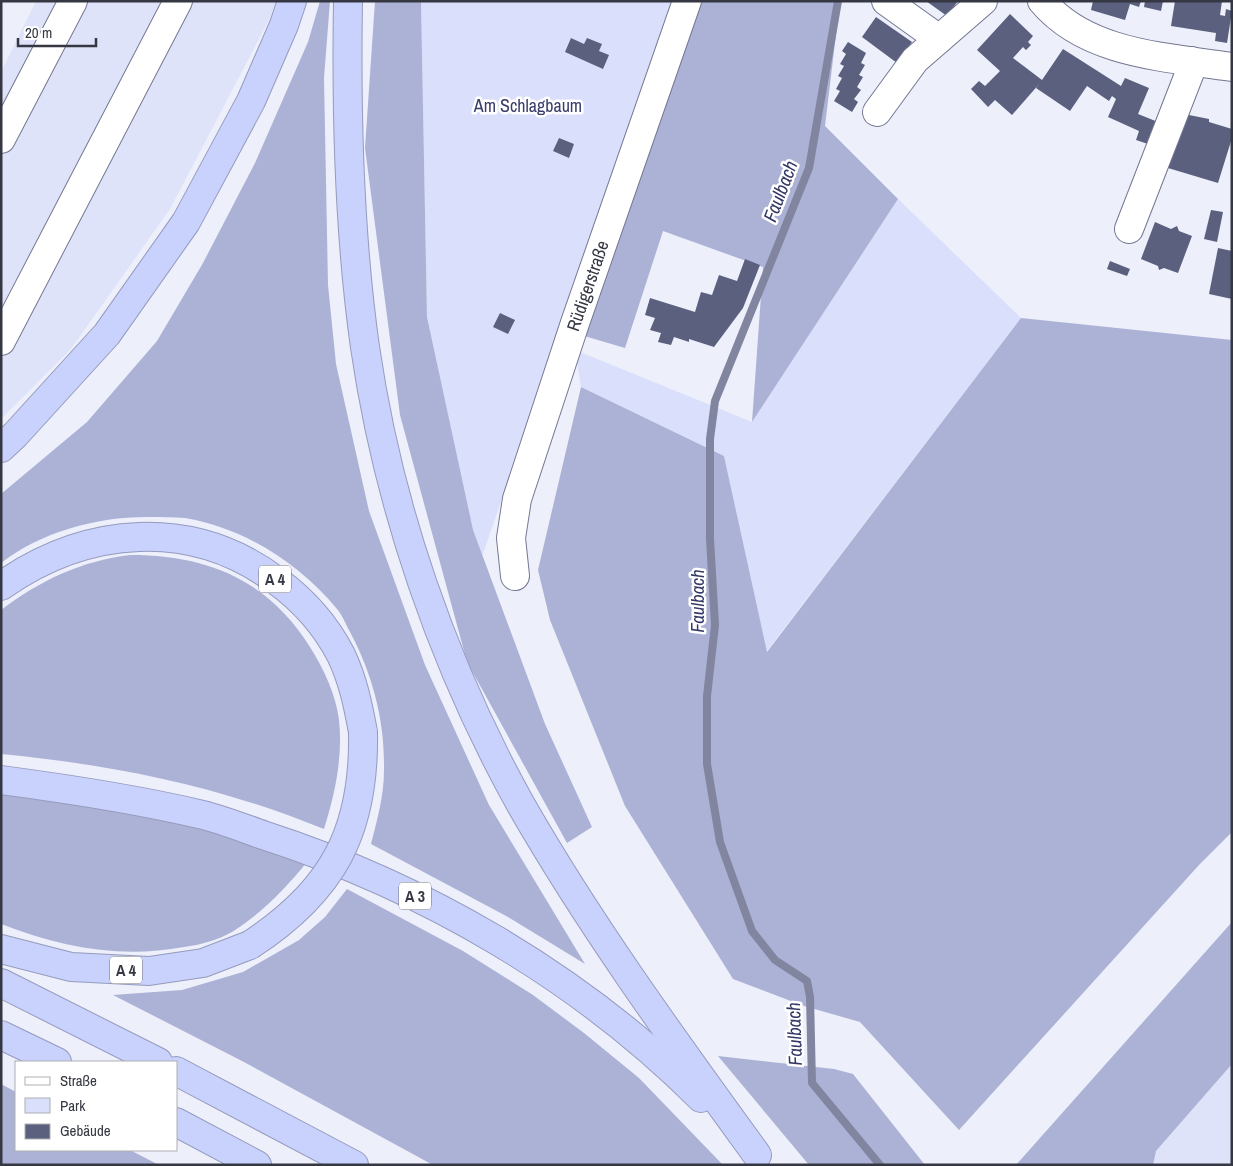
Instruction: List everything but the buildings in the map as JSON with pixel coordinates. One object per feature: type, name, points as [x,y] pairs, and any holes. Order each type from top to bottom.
[{"type":"highway","points":[[1,448],[107,334],[186,222],[251,101],[284,25],[292,1]]},
{"type":"highway","points":[[348,1],[347,65],[354,253],[365,349],[383,444],[408,537],[439,629],[477,718],[521,804],[571,886],[631,977],[761,1160]]},
{"type":"highway","name":"A 4","points":[[1,586],[38,563],[69,549],[102,541],[142,536],[183,539],[222,549],[258,567],[291,591],[319,620],[340,655],[356,692],[363,732],[364,768],[358,804],[347,839],[330,872],[307,900],[287,919],[250,945],[203,963],[149,971],[71,967],[1,949]]},
{"type":"highway","name":"A 3","points":[[1,780],[98,792],[205,816],[309,850],[410,893],[506,946],[596,1008],[680,1078],[761,1160]]},
{"type":"highway","points":[[1,983],[156,1061]]},
{"type":"highway","points":[[1,1035],[54,1061]]},
{"type":"highway","points":[[178,1072],[354,1165]]},
{"type":"highway","points":[[178,1123],[256,1165]]},
{"type":"street","points":[[1,140],[73,1]]},
{"type":"street","points":[[1,341],[178,1]]},
{"type":"street","name":"Rüdigerstraße","points":[[515,576],[511,538],[517,500],[575,323],[687,1]]},
{"type":"street","points":[[886,1],[939,39]]},
{"type":"street","points":[[877,112],[915,60],[983,1]]},
{"type":"street","points":[[1042,1],[1074,28],[1110,45],[1232,67]]},
{"type":"street","points":[[1129,229],[1190,72],[1191,61]]},
{"type":"shaded area","points":[[36,1],[276,1],[271,16],[170,209],[71,349],[1,419],[1,72]]},
{"type":"shaded area","points":[[320,1],[330,1],[324,78],[328,285],[336,364],[369,511],[425,665],[489,805],[585,964],[508,917],[371,844],[384,780],[384,752],[380,717],[371,682],[358,648],[339,612],[322,592],[288,563],[249,539],[207,523],[185,518],[132,517],[92,523],[53,534],[17,552],[1,563],[1,494],[87,422],[157,341],[203,263],[255,163],[308,42]]},
{"type":"shaded area","points":[[375,1],[421,1],[427,317],[473,530],[545,724],[592,827],[567,843],[467,662],[400,415],[365,148]]},
{"type":"shaded area","points":[[693,1],[840,1],[825,126],[898,199],[752,422],[763,267],[663,231],[625,348],[581,335]]},
{"type":"shaded area","points":[[1021,318],[1232,340],[1232,832],[1199,865],[959,1130],[860,1022],[804,1006],[733,979],[625,806],[550,620],[538,570],[581,387],[724,456],[767,652]]},
{"type":"shaded area","points":[[130,555],[158,556],[185,560],[210,566],[234,576],[255,588],[275,604],[310,647],[329,682],[339,720],[339,762],[332,802],[324,829],[261,806],[160,778],[64,761],[1,754],[1,610],[46,581],[78,567]]},
{"type":"shaded area","points":[[1,792],[54,796],[223,833],[307,862],[263,909],[243,925],[215,940],[190,946],[137,952],[91,949],[68,945],[1,924]]},
{"type":"shaded area","points":[[347,889],[463,951],[533,995],[584,1033],[639,1078],[723,1165],[433,1165],[242,1061],[113,995],[182,990],[243,972],[299,940],[325,917]]},
{"type":"shaded area","points":[[1232,922],[1232,1064],[1156,1151],[1153,1165],[1016,1165]]},
{"type":"shaded area","points":[[718,1056],[834,1069],[853,1074],[925,1165],[809,1165]]},
{"type":"shaded area","points":[[1232,1064],[1232,1165],[1153,1165],[1156,1151]]},
{"type":"shaded area","points":[[1,1084],[15,1091],[15,1151],[132,1151],[159,1165],[1,1165]]},
{"type":"green space","name":"Am Schlagbaum","points":[[421,1],[675,1],[479,565],[427,317]]},
{"type":"green space","points":[[898,199],[1021,318],[766,652],[724,456],[581,387],[575,350],[752,422]]},
{"type":"waterway","name":"Faulbach","points":[[838,1],[809,168],[715,401],[710,439],[710,539],[715,625],[707,696],[707,764],[720,842],[752,931],[775,960],[807,981],[810,997],[812,1083],[880,1165]]}]
